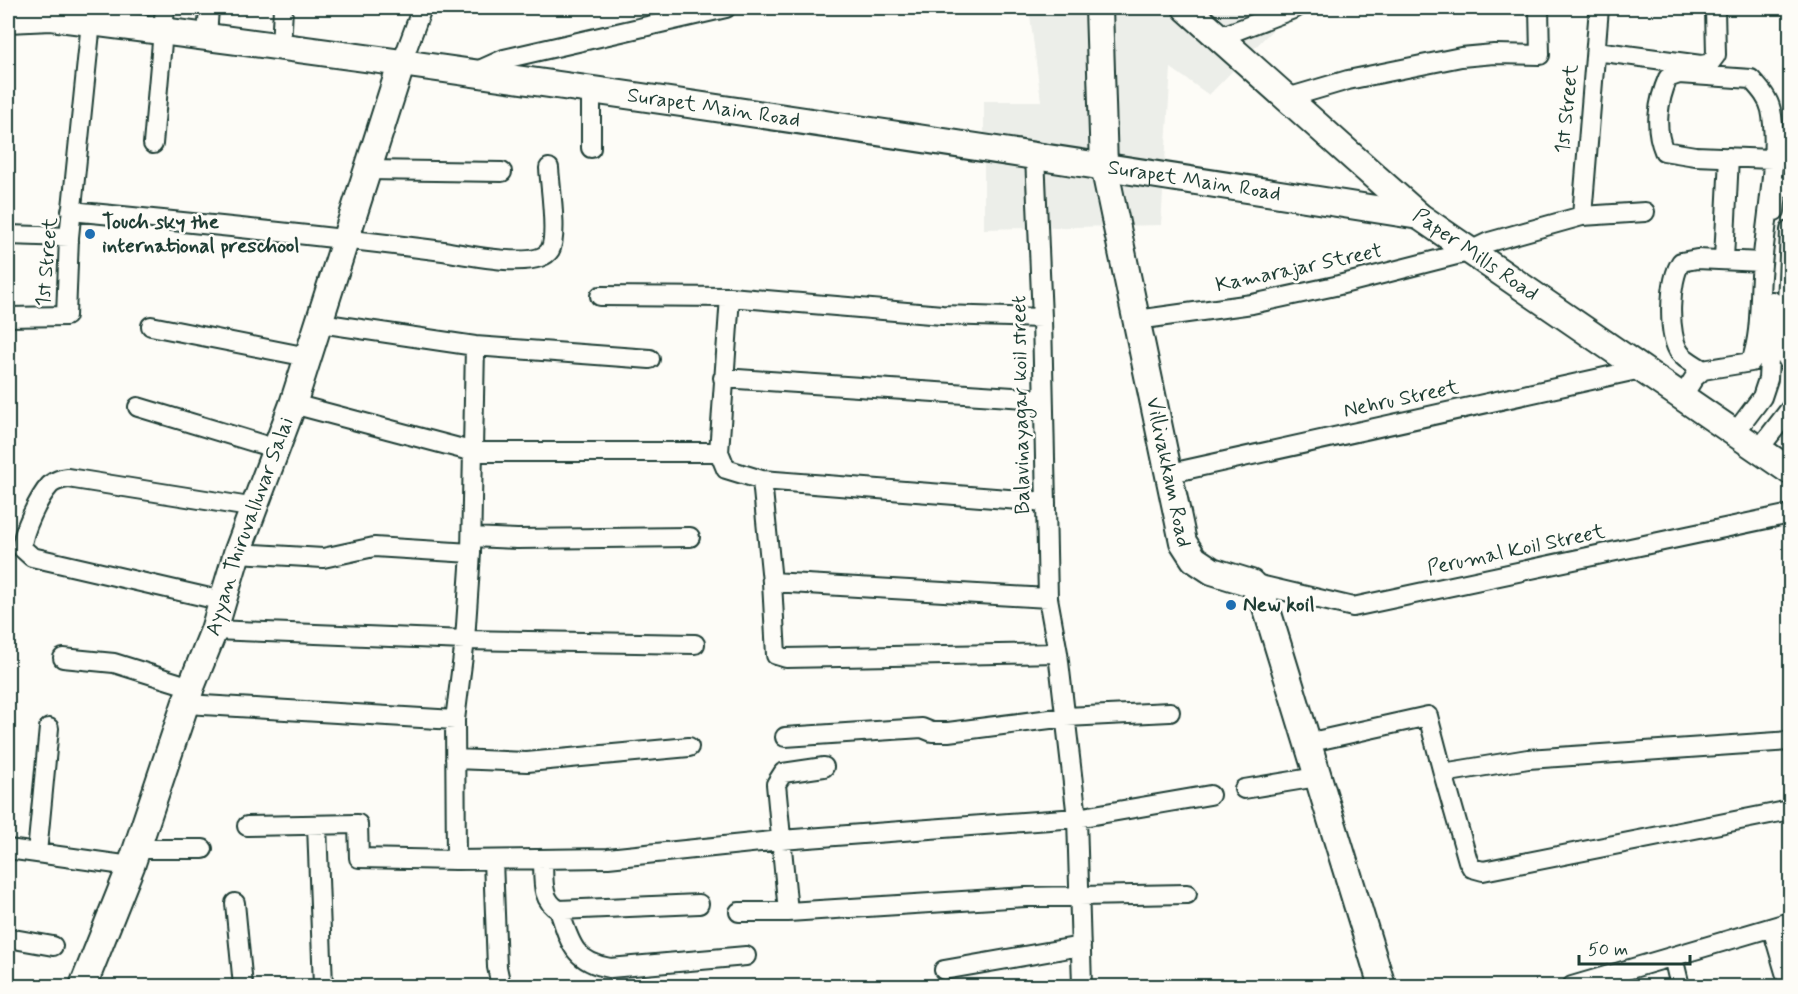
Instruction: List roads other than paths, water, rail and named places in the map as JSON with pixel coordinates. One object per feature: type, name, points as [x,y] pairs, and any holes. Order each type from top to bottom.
[{"type":"main road","name":"Villivakkam Road","points":[[1099,8],[1104,166],[1171,473],[1183,542],[1194,559],[1212,571],[1251,583]]},
{"type":"main road","name":"Paper Mills Road","points":[[1191,10],[1217,38],[1419,216],[1467,252],[1791,471]]},
{"type":"main road","name":"Surapet Main Road","points":[[8,19],[51,17],[91,22],[164,19],[207,37],[475,72],[1104,166],[1419,216]]},
{"type":"main road","name":"Ayyan Thiruvalluvar Salai","points":[[83,987],[134,858],[189,695],[224,601],[237,554],[293,404],[402,62]]},
{"type":"main road","points":[[1251,583],[1263,597],[1382,987]]},
{"type":"street","points":[[207,37],[209,8]]},
{"type":"street","points":[[281,47],[283,8]]},
{"type":"street","points":[[402,62],[422,8]]},
{"type":"street","points":[[475,72],[504,58],[726,8]]},
{"type":"street","points":[[1217,38],[1296,8]]},
{"type":"street","points":[[1287,98],[1348,80],[1461,57],[1494,54],[1540,56],[1539,8]]},
{"type":"street","name":"1st Street","points":[[1582,216],[1584,165],[1599,8]]},
{"type":"street","points":[[1596,51],[1701,65],[1710,63],[1716,56],[1715,8]]},
{"type":"street","points":[[153,144],[164,19]]},
{"type":"street","points":[[71,211],[91,22]]},
{"type":"street","points":[[1682,397],[1694,378],[1703,370],[1751,362],[1758,344],[1762,262],[1772,159],[1771,110],[1762,91],[1751,79],[1679,74],[1668,78],[1662,91],[1658,122],[1659,138],[1664,151],[1695,156],[1772,159]]},
{"type":"street","points":[[591,91],[591,148]]},
{"type":"street","name":"Balavinayagar koil street","points":[[1035,156],[1042,318],[1048,598],[1058,653],[1077,818],[1082,987]]},
{"type":"street","points":[[1724,259],[1729,157]]},
{"type":"street","name":"1st Street","points":[[8,317],[66,316],[71,211],[346,239],[508,260],[541,256],[550,250],[553,235],[549,168]]},
{"type":"street","points":[[368,170],[502,172]]},
{"type":"street","points":[[1735,433],[1762,397],[1768,379],[1775,203],[1778,193],[1784,186],[1791,187]]},
{"type":"street","name":"Kamarajar Street","points":[[1137,320],[1252,304],[1467,252],[1489,242],[1582,216],[1645,212]]},
{"type":"street","points":[[1791,230],[1785,355],[1791,364]]},
{"type":"street","points":[[8,235],[69,237]]},
{"type":"street","points":[[1703,370],[1682,356],[1675,344],[1672,303],[1675,272],[1681,262],[1697,259],[1762,262]]},
{"type":"street","points":[[600,296],[730,297],[942,315],[1042,318]]},
{"type":"street","points":[[730,297],[719,452],[726,469],[762,480],[1046,502]]},
{"type":"street","points":[[320,323],[476,346],[650,359]]},
{"type":"street","points":[[151,326],[308,357]]},
{"type":"street","points":[[456,861],[455,720],[465,640],[471,545],[476,346]]},
{"type":"street","name":"Nehru Street","points":[[1171,473],[1641,369]]},
{"type":"street","points":[[723,378],[1042,399]]},
{"type":"street","points":[[293,404],[474,452],[719,452]]},
{"type":"street","points":[[138,407],[277,449]]},
{"type":"street","points":[[1759,449],[1791,409]]},
{"type":"street","points":[[224,601],[32,557],[22,548],[22,536],[49,486],[56,480],[68,478],[256,508]]},
{"type":"street","points":[[762,480],[777,655],[786,658],[1058,653]]},
{"type":"street","name":"Perumal Koil Street","points":[[1251,583],[1353,607],[1791,514]]},
{"type":"street","points":[[237,554],[323,558],[374,547],[471,545],[517,539],[690,537]]},
{"type":"street","points":[[772,582],[1048,598]]},
{"type":"street","points":[[214,630],[465,640],[694,644]]},
{"type":"street","points":[[63,658],[114,663],[189,695],[455,720]]},
{"type":"street","points":[[785,737],[921,728],[932,732],[948,732],[1066,717],[1170,712]]},
{"type":"street","points":[[1307,743],[1428,716],[1468,861],[1472,868],[1483,871],[1791,810]]},
{"type":"street","points":[[37,853],[48,728]]},
{"type":"street","points":[[1443,773],[1528,759],[1791,741]]},
{"type":"street","points":[[455,759],[527,762],[689,747]]},
{"type":"street","points":[[788,912],[776,784],[783,773],[824,767]]},
{"type":"street","points":[[1244,789],[1317,777]]},
{"type":"street","points":[[247,826],[358,824],[359,858],[456,861],[608,858],[781,840],[1077,818],[1210,795]]},
{"type":"street","points":[[317,825],[323,987]]},
{"type":"street","points":[[8,849],[37,853],[134,858],[203,849]]},
{"type":"street","points":[[543,859],[545,895],[550,905],[559,910],[699,904]]},
{"type":"street","points":[[493,860],[497,967],[501,987]]},
{"type":"street","points":[[739,912],[788,912],[1079,895],[1187,894]]},
{"type":"street","points":[[235,903],[243,987]]},
{"type":"street","points":[[559,910],[578,956],[592,965],[610,968],[746,956]]},
{"type":"street","points":[[1572,987],[1791,922]]},
{"type":"street","points":[[1772,928],[1790,987]]},
{"type":"street","points":[[8,938],[53,946]]},
{"type":"street","points":[[945,970],[1081,946]]},
{"type":"street","points":[[1673,957],[1680,987]]},
{"type":"place","name":"Touch sky the international preschool","points":[[90,234]]},
{"type":"place","name":"New koil","points":[[1231,605]]}]
